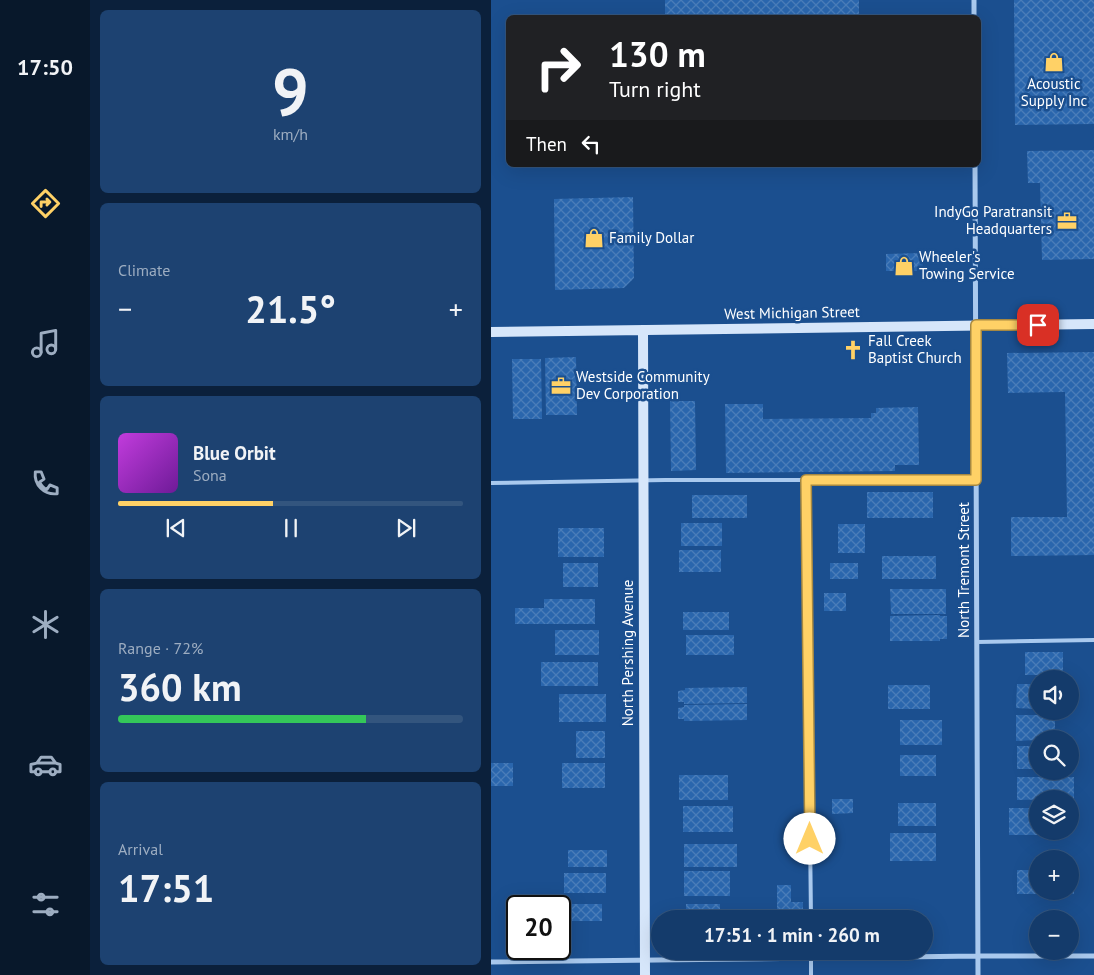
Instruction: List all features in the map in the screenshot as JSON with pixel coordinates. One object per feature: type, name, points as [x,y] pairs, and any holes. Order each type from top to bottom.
[{"type":"street","points":[[974,0],[974,15]]},
{"type":"street","name":"North Tremont Street","points":[[975,167],[979,975]]},
{"type":"street","name":"West Michigan Street","points":[[491,332],[1094,324]]},
{"type":"street","name":"North Pershing Avenue","points":[[643,330],[645,975]]},
{"type":"street","points":[[933,955],[1094,956]]},
{"type":"street","points":[[491,962],[651,960]]},
{"type":"lane","points":[[806,480],[811,910]]},
{"type":"lane","points":[[491,483],[976,480]]},
{"type":"lane","points":[[977,642],[1094,640]]},
{"type":"lane","points":[[811,960],[811,975]]},
{"type":"building","points":[[665,0],[859,0],[859,15],[665,15]]},
{"type":"building","name":"Acoustic Supply Inc","points":[[1014,0],[1094,0],[1094,124],[1015,125]]},
{"type":"building","name":"IndyGo Paratransit Headquarters","points":[[1094,150],[1094,259],[1042,260],[1040,183],[1028,183],[1027,151]]},
{"type":"building","name":"Family Dollar","points":[[633,197],[634,278],[624,288],[555,290],[554,199]]},
{"type":"building","name":"Wheeler's Towing Service","points":[[922,253],[923,271],[886,271],[886,254]]},
{"type":"building","points":[[1094,352],[1094,555],[1011,556],[1011,517],[1067,517],[1065,392],[1008,393],[1007,353]]},
{"type":"building","name":"Westside Community Dev Corporation","points":[[576,357],[577,415],[546,415],[545,358]]},
{"type":"building","points":[[512,359],[541,359],[542,419],[513,419]]},
{"type":"building","points":[[670,401],[695,401],[696,470],[671,471]]},
{"type":"building","points":[[725,404],[763,404],[763,419],[871,418],[871,413],[876,413],[876,408],[918,407],[919,465],[895,465],[895,471],[726,473]]},
{"type":"building","points":[[867,492],[933,492],[933,518],[867,518]]},
{"type":"building","points":[[692,495],[747,495],[747,518],[692,518]]},
{"type":"building","points":[[681,523],[722,523],[722,546],[681,546]]},
{"type":"building","points":[[838,524],[865,524],[865,553],[838,553]]},
{"type":"building","points":[[558,528],[604,528],[604,557],[558,557]]},
{"type":"building","points":[[679,550],[721,550],[721,572],[679,572]]},
{"type":"building","points":[[882,556],[936,556],[936,579],[882,579]]},
{"type":"building","points":[[563,563],[598,563],[598,587],[563,587]]},
{"type":"building","points":[[830,563],[858,563],[858,579],[830,579]]},
{"type":"building","points":[[890,589],[946,589],[946,614],[891,614]]},
{"type":"building","points":[[824,593],[846,593],[846,611],[824,611]]},
{"type":"building","points":[[544,599],[595,599],[595,624],[515,624],[515,608],[544,608]]},
{"type":"building","points":[[683,612],[729,612],[729,630],[683,630]]},
{"type":"building","points":[[890,616],[947,616],[947,639],[940,639],[940,641],[890,641]]},
{"type":"building","points":[[555,630],[599,630],[599,655],[555,655]]},
{"type":"building","points":[[686,635],[734,635],[734,655],[686,655]]},
{"type":"building","points":[[1025,652],[1063,652],[1063,670],[1029,670],[1029,675],[1025,675]]},
{"type":"building","points":[[541,662],[598,662],[598,686],[541,686]]},
{"type":"building","points":[[1017,684],[1029,684],[1029,709],[1016,708]]},
{"type":"building","points":[[888,685],[930,685],[930,709],[888,709]]},
{"type":"building","points":[[747,687],[747,703],[684,704],[684,702],[678,702],[678,691],[685,690],[685,688]]},
{"type":"building","points":[[559,694],[606,694],[606,722],[559,722]]},
{"type":"building","points":[[747,704],[747,720],[684,721],[684,719],[678,719],[678,708],[684,707],[684,705]]},
{"type":"building","points":[[1016,715],[1029,715],[1029,720],[1055,720],[1055,730],[1029,730],[1029,740],[1016,741]]},
{"type":"building","points":[[900,720],[942,720],[942,745],[900,745]]},
{"type":"building","points":[[576,731],[605,731],[605,758],[576,758]]},
{"type":"building","points":[[1017,746],[1029,746],[1029,769],[1017,769]]},
{"type":"building","points":[[900,755],[936,755],[936,776],[900,776]]},
{"type":"building","points":[[491,763],[513,763],[513,786],[491,786]]},
{"type":"building","points":[[562,763],[605,763],[605,788],[562,788]]},
{"type":"building","points":[[679,775],[728,775],[728,800],[679,800]]},
{"type":"building","points":[[1017,777],[1029,777],[1029,780],[1074,780],[1074,790],[1029,790],[1029,800],[1017,800]]},
{"type":"building","points":[[832,799],[853,799],[853,813],[832,814]]},
{"type":"building","points":[[898,803],[936,803],[936,826],[898,826]]},
{"type":"building","points":[[683,806],[733,806],[733,832],[683,832]]},
{"type":"building","points":[[1009,808],[1029,808],[1029,835],[1009,835]]},
{"type":"building","points":[[890,833],[936,833],[936,861],[890,861]]},
{"type":"building","points":[[684,844],[737,844],[737,867],[684,867]]},
{"type":"building","points":[[568,850],[607,850],[607,867],[568,867]]},
{"type":"building","points":[[1017,870],[1029,870],[1029,894],[1017,894]]},
{"type":"building","points":[[684,871],[730,871],[730,896],[684,896]]},
{"type":"building","points":[[564,873],[606,873],[606,893],[564,893]]},
{"type":"building","points":[[777,885],[791,885],[791,902],[803,902],[803,910],[777,910]]},
{"type":"building","points":[[571,904],[602,904],[602,921],[571,921]]},
{"type":"building","points":[[686,904],[720,904],[720,910],[686,910]]},
{"type":"place","name":"Acoustic Supply Inc","points":[[1054,62]]},
{"type":"place","name":"IndyGo Paratransit Headquarters","points":[[1067,221]]},
{"type":"place","name":"Family Dollar","points":[[594,238]]},
{"type":"place","name":"Wheeler's Towing Service","points":[[904,266]]},
{"type":"place","name":"Fall Creek Baptist Church","points":[[853,350]]},
{"type":"place","name":"Westside Community Dev Corporation","points":[[561,386]]},
{"type":"route","points":[[810,839],[806,480],[976,480],[976,325],[1038,325]]}]
